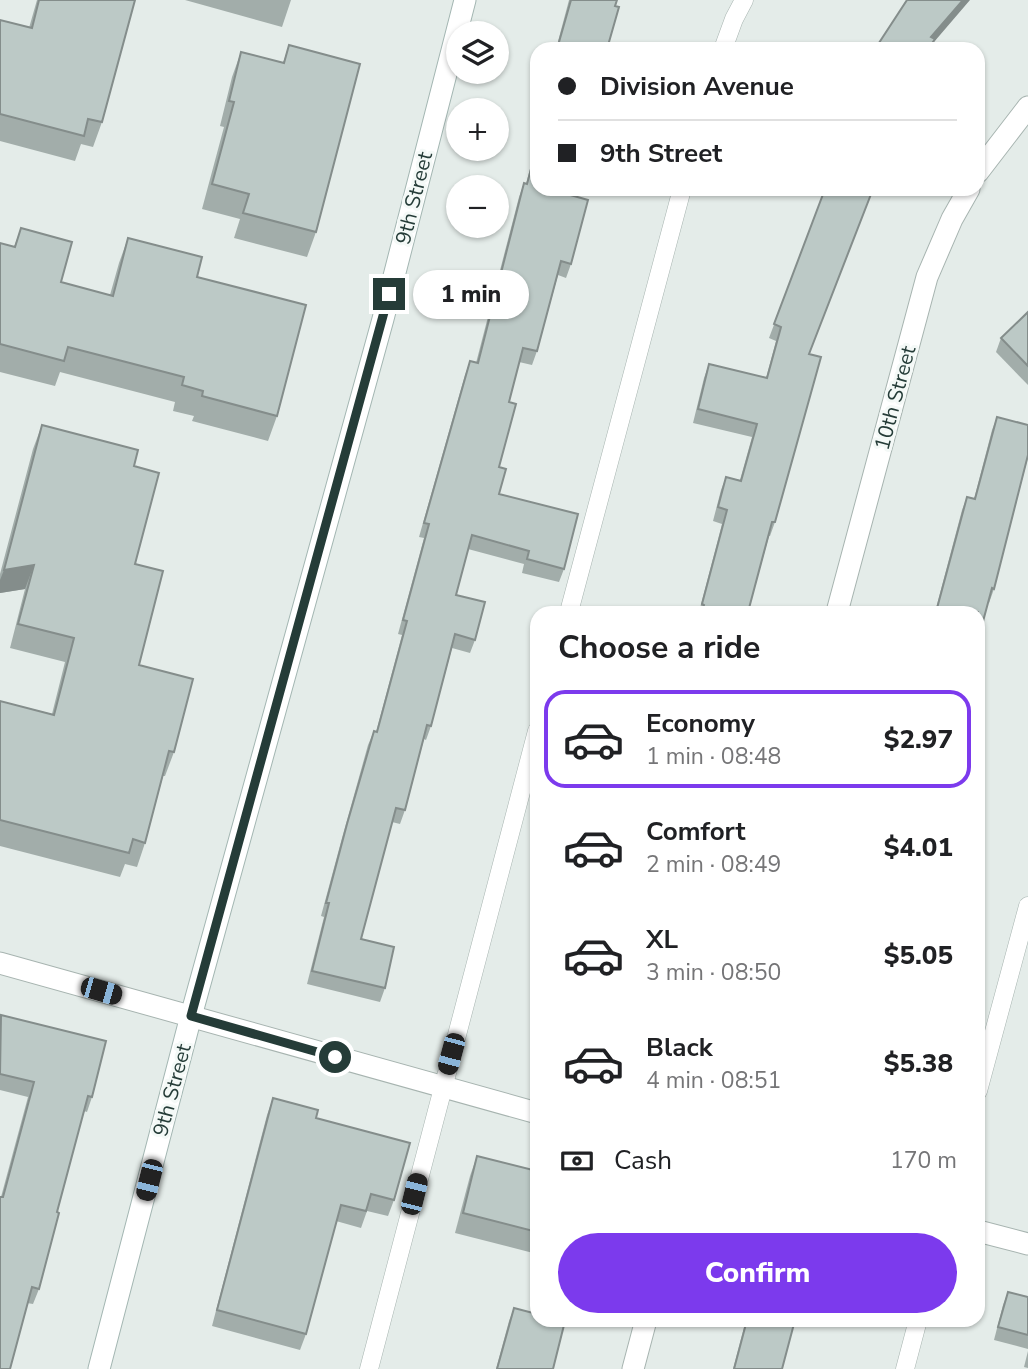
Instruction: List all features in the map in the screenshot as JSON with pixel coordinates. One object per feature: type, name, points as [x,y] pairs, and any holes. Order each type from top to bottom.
[{"type":"street","name":"9th Street","points":[[99,1369],[191,1016],[383,319],[465,0]]},
{"type":"street","points":[[985,163],[1028,107]]},
{"type":"street","name":"10th Street","points":[[839,606],[927,277],[965,196]]},
{"type":"street","points":[[0,963],[530,1111]]},
{"type":"street","points":[[985,1233],[1028,1244]]},
{"type":"street","points":[[633,1369],[644,1327]]},
{"type":"lane","points":[[726,42],[744,0]]},
{"type":"lane","points":[[571,606],[680,196]]},
{"type":"lane","points":[[369,1369],[530,757]]},
{"type":"lane","points":[[985,1065],[1028,906]]},
{"type":"lane","points":[[905,1369],[916,1327]]},
{"type":"building","points":[[39,0],[135,0],[102,122],[88,119],[84,136],[0,114],[0,20],[32,28]]},
{"type":"building","points":[[571,0],[617,0],[615,6],[619,7],[609,42],[559,42]]},
{"type":"building","points":[[907,0],[963,0],[931,37],[935,39],[933,42],[880,42]]},
{"type":"building","points":[[289,45],[360,64],[316,232],[243,213],[249,194],[212,184],[234,102],[229,101],[241,52],[284,63]]},
{"type":"building","points":[[530,173],[530,196],[574,196],[588,200],[571,264],[561,261],[537,351],[523,348],[509,402],[516,404],[499,467],[506,469],[499,494],[578,514],[564,569],[527,559],[529,551],[472,535],[456,595],[485,602],[475,640],[455,634],[405,810],[396,808],[361,939],[394,947],[385,988],[312,971],[329,903],[326,903],[347,824],[374,731],[377,732],[407,621],[403,620],[429,524],[424,523],[470,361],[478,363],[524,183],[527,184]]},
{"type":"building","points":[[822,196],[870,196],[809,354],[821,357],[750,606],[704,606],[702,604],[727,510],[718,507],[726,477],[741,481],[757,424],[698,409],[709,364],[767,378],[781,327],[774,324]]},
{"type":"building","points":[[21,228],[72,242],[61,282],[113,296],[128,238],[202,257],[197,277],[306,305],[277,416],[202,396],[203,391],[182,385],[184,377],[68,347],[64,361],[0,344],[0,243],[15,247]]},
{"type":"building","points":[[1028,312],[1028,366],[1001,338]]},
{"type":"building","points":[[997,417],[1028,425],[1028,455],[994,589],[992,588],[985,614],[985,606],[938,606],[967,497],[975,499]]},
{"type":"building","points":[[42,425],[138,450],[134,466],[159,473],[135,564],[163,571],[139,665],[193,679],[174,752],[169,751],[145,843],[133,839],[129,853],[0,820],[0,701],[54,715],[74,638],[18,624],[34,565],[4,570]]},
{"type":"building","points":[[1,1015],[106,1041],[92,1097],[88,1096],[39,1289],[32,1287],[10,1369],[0,1369],[0,1197],[3,1197],[34,1082],[0,1074]]},
{"type":"building","points":[[273,1098],[318,1110],[316,1118],[410,1143],[394,1200],[371,1194],[366,1211],[341,1205],[306,1334],[217,1310]]},
{"type":"building","points":[[477,1156],[530,1169],[530,1230],[463,1213]]},
{"type":"building","points":[[1008,1292],[1028,1297],[1028,1335],[998,1327]]},
{"type":"building","points":[[514,1308],[530,1312],[530,1327],[564,1327],[553,1369],[497,1369]]},
{"type":"building","points":[[745,1327],[793,1327],[782,1369],[734,1369]]},
{"type":"route","points":[[335,1057],[191,1016],[389,294]]}]
